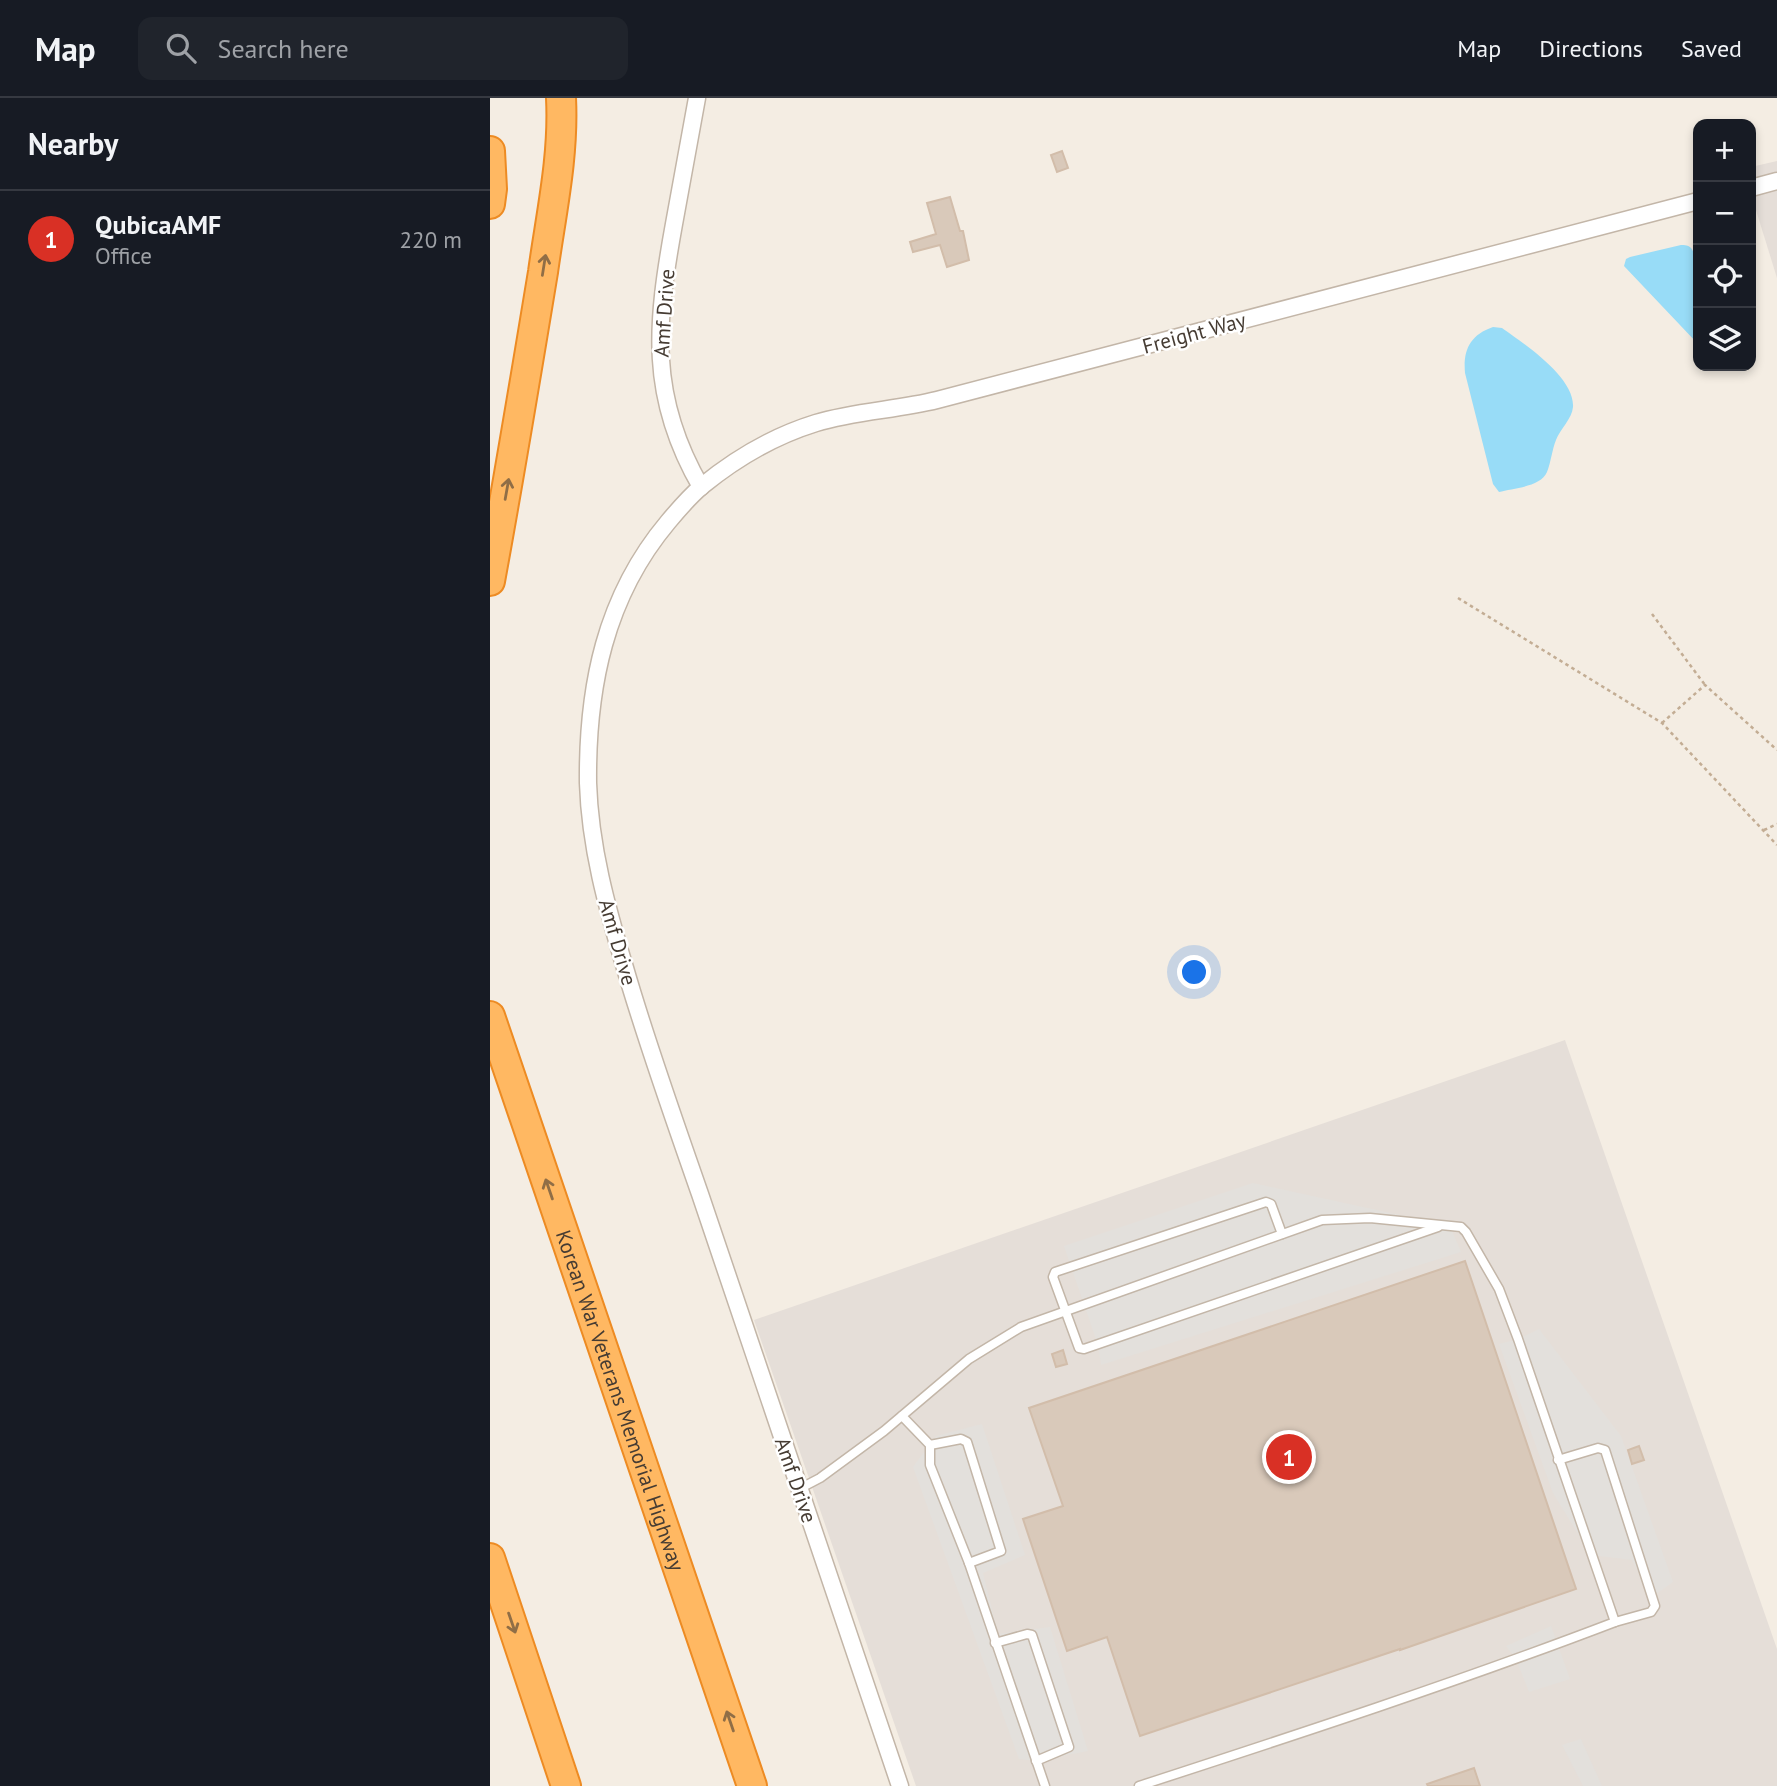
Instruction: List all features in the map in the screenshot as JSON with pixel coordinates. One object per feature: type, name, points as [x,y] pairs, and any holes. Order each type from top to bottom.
[{"type":"highway","points":[[490,580],[525,389],[552,216],[561,148],[562,98]]},
{"type":"highway","points":[[490,151],[490,204]]},
{"type":"highway","name":"Korean War Veterans Memorial Highway","points":[[490,1016],[752,1786]]},
{"type":"highway","points":[[490,1558],[566,1786]]},
{"type":"street","name":"Amf Drive","points":[[697,98],[664,281],[659,349],[664,393],[674,433],[701,487],[666,525],[635,567],[623,589],[607,631],[595,684],[590,736],[588,784],[591,827],[608,914],[638,1015],[900,1786]]},
{"type":"street","points":[[1756,187],[1777,181]]},
{"type":"street","name":"Freight Way","points":[[701,487],[729,466],[771,441],[817,423],[909,407],[1693,202]]},
{"type":"lane","points":[[1282,1234],[1269,1201],[1055,1272],[1053,1277],[1079,1348],[1084,1349],[1441,1226]]},
{"type":"lane","points":[[799,1489],[820,1478],[902,1416],[969,1359],[1021,1327],[1322,1220],[1370,1218],[1461,1227],[1466,1231],[1499,1289],[1615,1622]]},
{"type":"lane","points":[[902,1416],[930,1445],[930,1465],[969,1563],[1045,1786]]},
{"type":"lane","points":[[930,1445],[961,1439],[967,1442],[1000,1550],[998,1554],[969,1563]]},
{"type":"lane","points":[[1139,1786],[1278,1741],[1615,1622],[1651,1612],[1655,1606],[1605,1450],[1598,1448],[1558,1460]]},
{"type":"lane","points":[[995,1643],[1032,1635],[1069,1747],[1036,1761]]},
{"type":"path","points":[[1458,597],[1662,723],[1777,845]]},
{"type":"path","points":[[1652,614],[1705,685],[1777,750]]},
{"type":"path","points":[[1662,723],[1705,685]]},
{"type":"path","points":[[1763,831],[1777,824]]},
{"type":"shaded area","points":[[1777,161],[1777,278],[1756,210],[1756,166]]},
{"type":"shaded area","points":[[1565,1040],[1777,1649],[1777,1786],[916,1786],[754,1320]]},
{"type":"shaded area","points":[[1253,1183],[1450,1226],[1461,1252],[1101,1365],[1098,1345],[1064,1246]]},
{"type":"shaded area","points":[[1539,1329],[1621,1436],[1673,1582],[1652,1597],[1632,1560],[1591,1555],[1553,1493],[1499,1344]]},
{"type":"shaded area","points":[[982,1424],[1025,1555],[983,1573],[998,1634],[1050,1627],[1088,1751],[1036,1761],[1019,1759],[913,1467],[936,1436]]},
{"type":"shaded area","points":[[1551,1626],[1570,1679],[1529,1692],[1516,1659],[1506,1646]]},
{"type":"shaded area","points":[[1581,1739],[1602,1786],[1583,1786],[1562,1745]]},
{"type":"water","points":[[1681,245],[1691,248],[1693,339],[1624,266],[1626,259]]},
{"type":"water","points":[[1493,327],[1502,328],[1522,342],[1557,373],[1566,384],[1573,407],[1556,440],[1544,477],[1533,484],[1499,492],[1493,484],[1465,373],[1465,357],[1470,344],[1479,334]]},
{"type":"building","points":[[1062,151],[1068,168],[1057,172],[1051,155]]},
{"type":"building","points":[[950,197],[960,231],[963,231],[969,260],[947,267],[940,245],[913,252],[910,242],[936,234],[927,203]]},
{"type":"building","points":[[1465,1261],[1576,1589],[1140,1736],[1107,1637],[1067,1651],[1023,1519],[1063,1506],[1029,1408]]},
{"type":"building","points":[[1063,1350],[1067,1364],[1056,1367],[1052,1354]]},
{"type":"building","points":[[1639,1446],[1644,1460],[1632,1464],[1628,1450]]},
{"type":"building","points":[[1474,1768],[1480,1786],[1427,1784]]},
{"type":"place","name":"QubicaAMF","points":[[1289,1457]]}]
